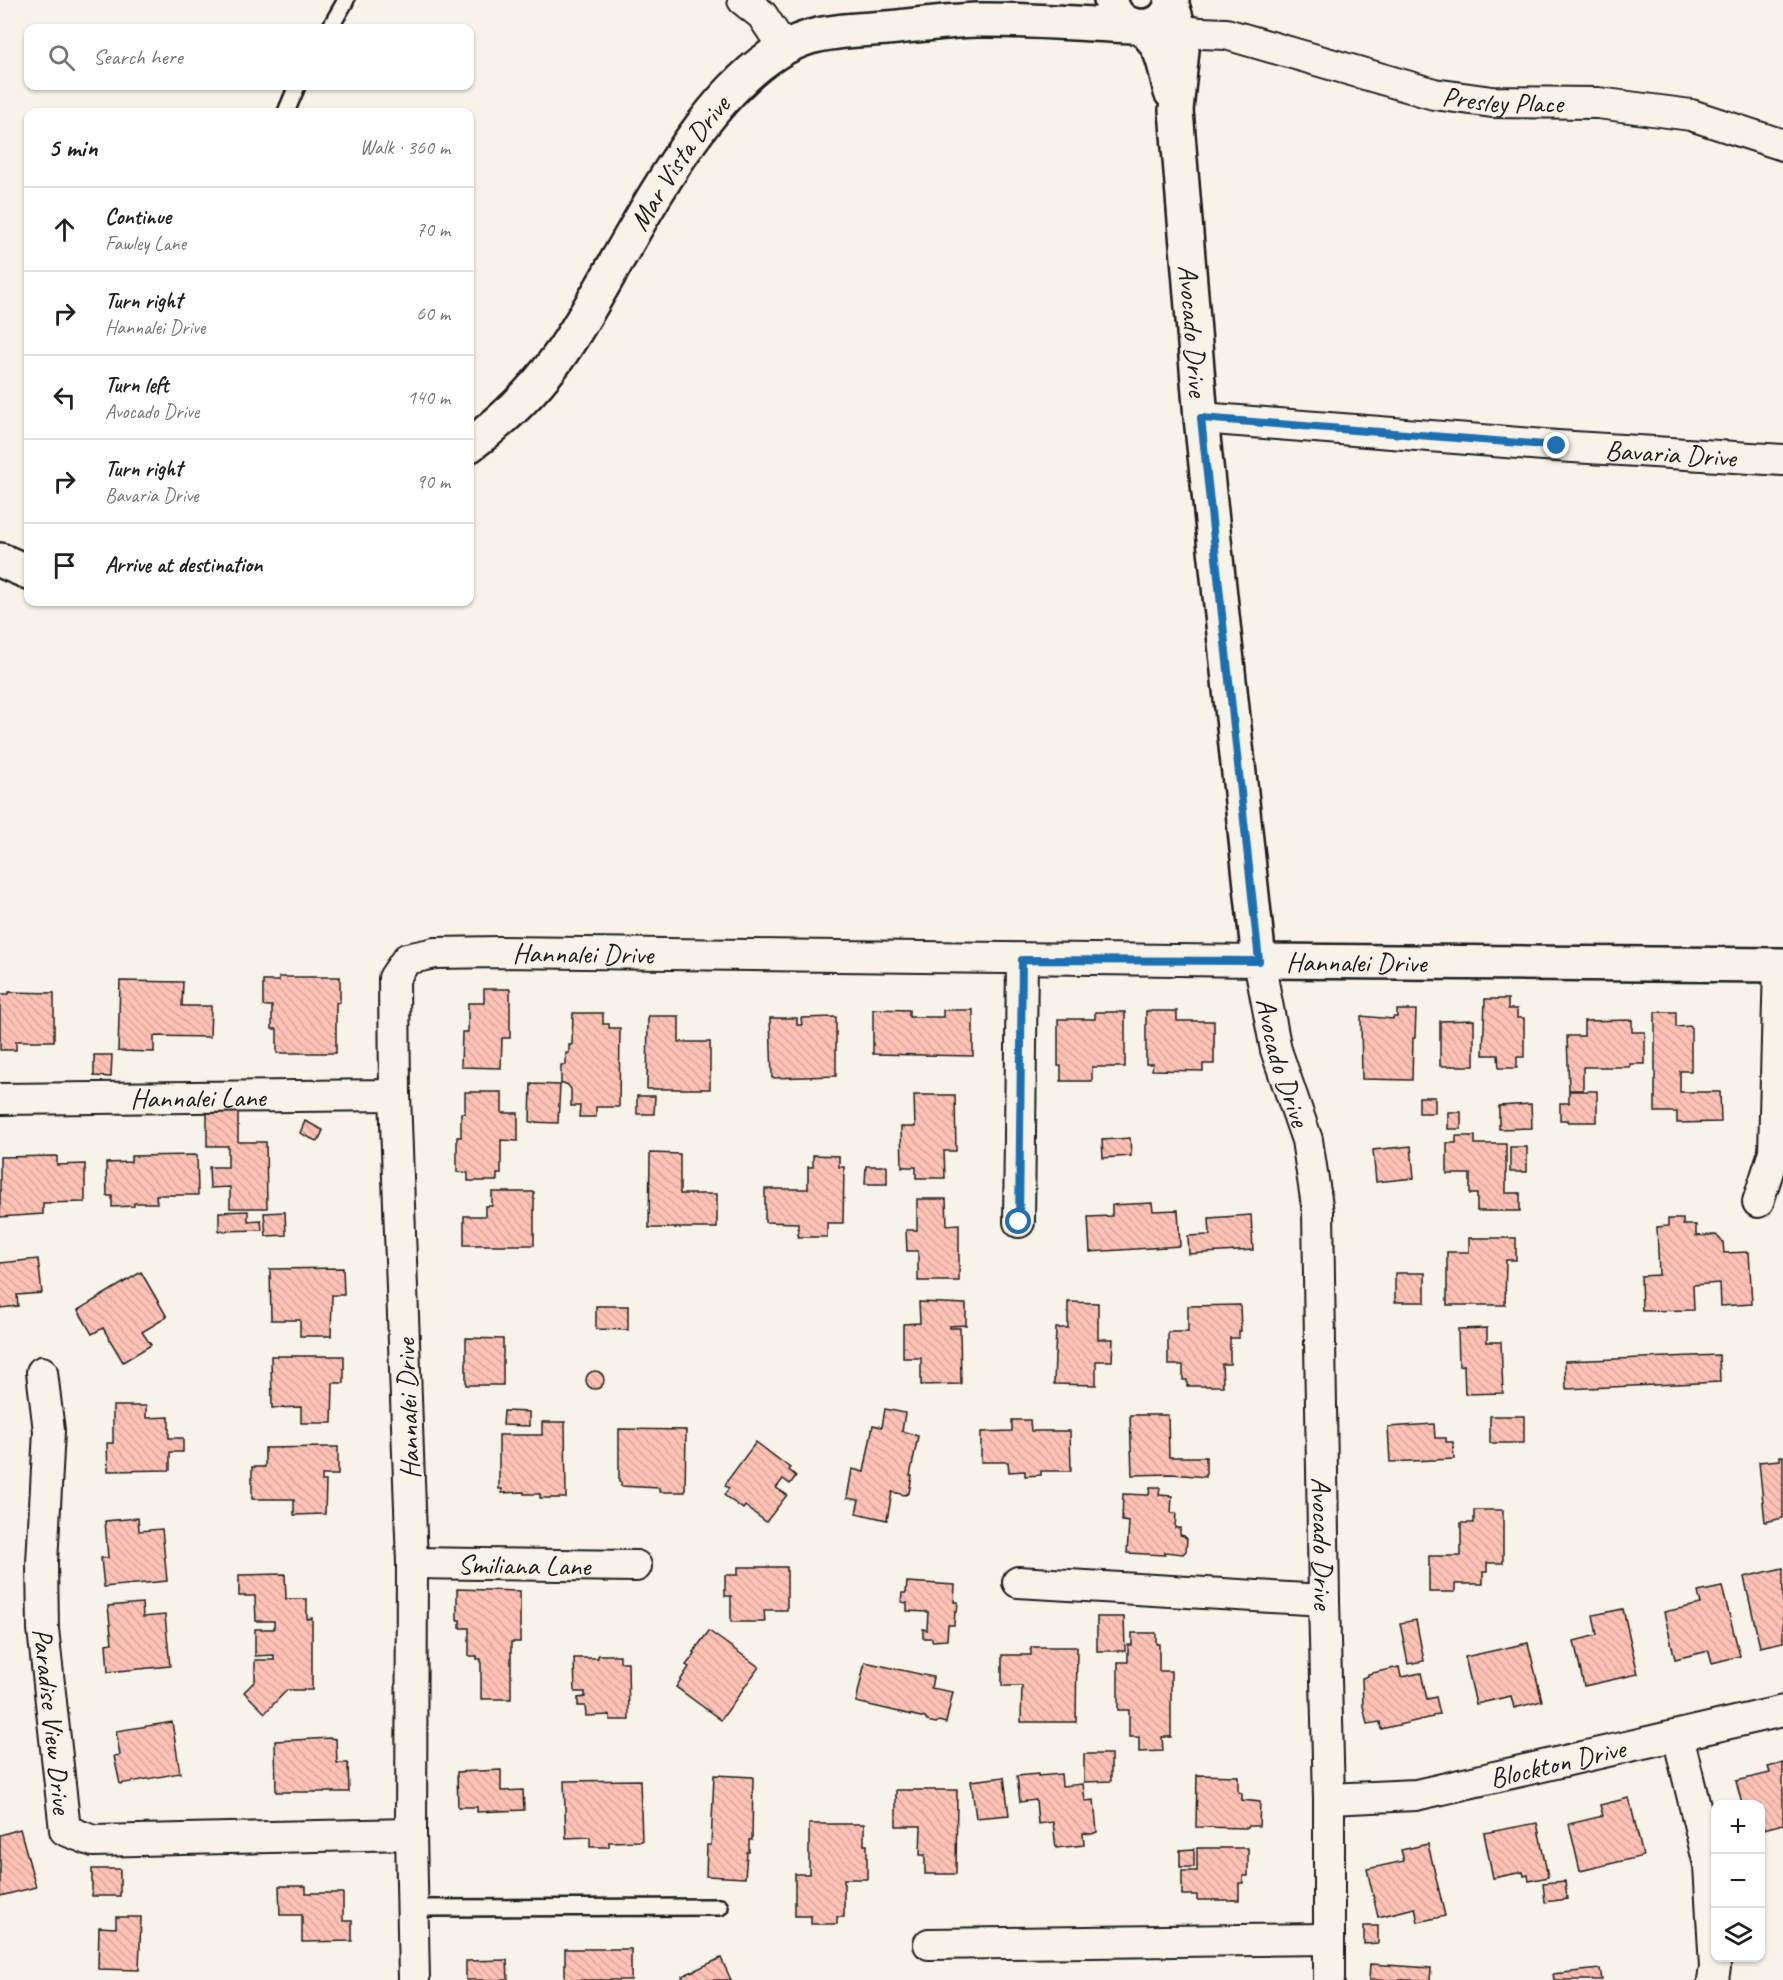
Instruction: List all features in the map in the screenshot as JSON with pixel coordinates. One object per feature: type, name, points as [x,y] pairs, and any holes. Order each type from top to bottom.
[{"type":"street","points":[[743,0],[762,15],[783,47]]},
{"type":"street","name":"Mar Vista Drive","points":[[977,20],[1059,0]]},
{"type":"street","name":"Avocado Drive","points":[[1111,0],[1116,14],[1123,21],[1161,16],[1155,39],[1176,110],[1201,418],[1259,961],[1276,1050],[1307,1140],[1318,1212],[1329,1799],[1329,1980]]},
{"type":"street","name":"Mar Vista Drive","points":[[474,443],[521,402],[561,352],[616,264],[655,195],[718,105],[751,70],[783,47],[812,37],[839,32],[977,20],[1161,16]]},
{"type":"street","name":"Presley Place","points":[[1161,16],[1434,94],[1492,102],[1598,103],[1691,115],[1783,145]]},
{"type":"street","name":"Bavaria Drive","points":[[1201,418],[1557,446],[1783,460]]},
{"type":"street","points":[[0,560],[24,570]]},
{"type":"street","name":"Hannalei Drive","points":[[414,1980],[411,1834],[412,1563],[395,1095],[394,978],[407,959],[435,953],[500,952],[1022,960],[1781,965]]},
{"type":"street","points":[[1019,1222],[1022,960]]},
{"type":"street","points":[[1758,1202],[1774,1152],[1781,965]]},
{"type":"street","name":"Hannalei Lane","points":[[0,1099],[395,1095]]},
{"type":"street","name":"Paradise View Drive","points":[[42,1372],[49,1431],[42,1563],[43,1629],[65,1830],[93,1841],[411,1834]]},
{"type":"street","name":"Smiliana Lane","points":[[412,1563],[636,1566]]},
{"type":"street","points":[[1018,1582],[1324,1600]]},
{"type":"street","name":"Blockton Drive","points":[[1329,1799],[1416,1795],[1783,1711]]},
{"type":"street","points":[[1678,1736],[1709,1865],[1715,1967],[1713,1980]]},
{"type":"street","points":[[929,1944],[1329,1939]]},
{"type":"lane","points":[[332,24],[346,0]]},
{"type":"lane","points":[[287,108],[295,90]]},
{"type":"lane","points":[[413,1908],[720,1907]]},
{"type":"building","points":[[279,977],[340,977],[340,1002],[336,1003],[336,1053],[277,1053],[277,1029],[272,1029],[272,1006],[263,1006],[263,981],[279,981]]},
{"type":"building","points":[[120,981],[183,982],[182,1006],[211,1006],[210,1037],[154,1036],[154,1052],[118,1051]]},
{"type":"building","points":[[484,989],[510,989],[510,1038],[502,1038],[501,1068],[461,1067],[462,1032],[468,1032],[468,1003],[484,1003]]},
{"type":"building","points":[[9,992],[54,993],[54,1041],[16,1041],[16,1050],[0,1050],[0,994],[9,994]]},
{"type":"building","points":[[1485,999],[1508,999],[1508,1009],[1517,1009],[1517,1018],[1524,1018],[1524,1057],[1517,1057],[1517,1068],[1499,1068],[1498,1055],[1483,1055]]},
{"type":"building","points":[[873,1009],[909,1010],[909,1017],[943,1017],[943,1010],[973,1010],[973,1056],[873,1054]]},
{"type":"building","points":[[1397,1010],[1416,1010],[1412,1080],[1362,1079],[1361,1016],[1393,1019],[1397,1017]]},
{"type":"building","points":[[1146,1011],[1177,1011],[1177,1021],[1214,1021],[1214,1064],[1203,1064],[1203,1071],[1152,1070],[1153,1064],[1146,1064]]},
{"type":"building","points":[[1095,1012],[1125,1012],[1125,1067],[1092,1067],[1092,1081],[1061,1081],[1061,1066],[1058,1066],[1058,1019],[1095,1019]]},
{"type":"building","points":[[1655,1012],[1676,1012],[1676,1027],[1691,1026],[1691,1071],[1680,1071],[1680,1092],[1720,1092],[1721,1122],[1677,1123],[1677,1112],[1655,1112]]},
{"type":"building","points":[[573,1013],[603,1013],[603,1024],[609,1024],[609,1028],[620,1028],[619,1107],[596,1107],[596,1117],[579,1117],[580,1106],[571,1106],[571,1089],[567,1084],[561,1084],[561,1065],[566,1065],[566,1053],[569,1053],[569,1045],[572,1045]]},
{"type":"building","points":[[648,1016],[679,1016],[679,1042],[710,1042],[710,1089],[647,1089]]},
{"type":"building","points":[[836,1017],[836,1076],[772,1078],[770,1018],[797,1018],[797,1025],[802,1025],[801,1018]]},
{"type":"building","points":[[1474,1020],[1474,1066],[1440,1066],[1440,1021]]},
{"type":"building","points":[[1632,1020],[1632,1032],[1645,1032],[1645,1064],[1630,1064],[1630,1067],[1583,1067],[1583,1090],[1569,1090],[1567,1036],[1584,1036],[1584,1021]]},
{"type":"building","points":[[94,1055],[112,1055],[111,1077],[94,1076]]},
{"type":"building","points":[[531,1084],[560,1085],[558,1123],[530,1122]]},
{"type":"building","points":[[1569,1091],[1597,1091],[1597,1122],[1560,1120],[1560,1103],[1569,1103]]},
{"type":"building","points":[[465,1092],[502,1092],[502,1113],[518,1113],[518,1141],[501,1140],[501,1174],[497,1174],[497,1181],[468,1181],[468,1173],[457,1172],[457,1137],[461,1137],[461,1113],[465,1113]]},
{"type":"building","points":[[914,1095],[955,1095],[956,1151],[944,1151],[945,1178],[916,1178],[916,1167],[902,1167],[901,1127],[915,1127]]},
{"type":"building","points":[[637,1096],[655,1096],[654,1114],[637,1114]]},
{"type":"building","points":[[1419,1097],[1435,1097],[1435,1113],[1419,1113]]},
{"type":"building","points":[[1531,1104],[1532,1128],[1499,1129],[1499,1106]]},
{"type":"building","points":[[238,1112],[238,1142],[266,1142],[267,1208],[230,1208],[230,1187],[210,1188],[209,1167],[228,1167],[228,1146],[207,1146],[207,1113]]},
{"type":"building","points":[[1448,1112],[1461,1112],[1461,1129],[1448,1129]]},
{"type":"building","points":[[305,1121],[323,1130],[318,1142],[300,1133]]},
{"type":"building","points":[[1456,1136],[1475,1136],[1475,1144],[1506,1144],[1506,1193],[1520,1193],[1520,1211],[1477,1211],[1477,1194],[1470,1194],[1470,1174],[1447,1174],[1447,1143],[1456,1143]]},
{"type":"building","points":[[1130,1138],[1131,1156],[1103,1158],[1102,1140]]},
{"type":"building","points":[[1411,1146],[1414,1178],[1376,1182],[1373,1150]]},
{"type":"building","points":[[1510,1147],[1527,1147],[1527,1172],[1510,1172]]},
{"type":"building","points":[[650,1153],[680,1154],[680,1194],[717,1194],[717,1228],[649,1228]]},
{"type":"building","points":[[197,1155],[198,1195],[156,1195],[157,1203],[134,1203],[134,1206],[112,1207],[112,1196],[107,1196],[106,1163],[131,1162],[131,1156]]},
{"type":"building","points":[[813,1155],[839,1156],[839,1167],[844,1167],[843,1223],[827,1223],[827,1237],[798,1237],[798,1223],[765,1222],[765,1189],[808,1189],[808,1167],[813,1167]]},
{"type":"building","points":[[57,1156],[57,1165],[85,1164],[85,1202],[43,1203],[43,1214],[0,1217],[0,1157]]},
{"type":"building","points":[[866,1166],[887,1166],[887,1184],[865,1184]]},
{"type":"building","points":[[492,1192],[534,1192],[534,1245],[464,1245],[464,1216],[485,1216],[485,1206],[492,1206]]},
{"type":"building","points":[[917,1199],[946,1199],[947,1225],[959,1224],[959,1281],[918,1281],[918,1251],[907,1251],[906,1230],[917,1230]]},
{"type":"building","points":[[1152,1203],[1153,1211],[1178,1210],[1180,1246],[1090,1252],[1088,1217],[1112,1216],[1112,1205]]},
{"type":"building","points":[[248,1211],[248,1221],[261,1220],[262,1230],[219,1231],[219,1212]]},
{"type":"building","points":[[285,1212],[286,1235],[266,1236],[264,1213]]},
{"type":"building","points":[[1251,1215],[1253,1250],[1189,1254],[1188,1236],[1210,1235],[1209,1218]]},
{"type":"building","points":[[1668,1219],[1683,1219],[1683,1225],[1696,1225],[1696,1236],[1716,1235],[1723,1242],[1724,1253],[1749,1252],[1752,1304],[1721,1306],[1720,1283],[1693,1285],[1694,1310],[1642,1311],[1641,1276],[1659,1275],[1657,1227],[1668,1226]]},
{"type":"building","points":[[1469,1238],[1516,1238],[1516,1260],[1506,1260],[1505,1305],[1447,1305],[1447,1252],[1469,1252]]},
{"type":"building","points":[[38,1259],[42,1293],[17,1295],[18,1306],[0,1308],[0,1263]]},
{"type":"building","points":[[343,1268],[344,1295],[332,1295],[331,1336],[300,1336],[300,1320],[271,1320],[270,1269]]},
{"type":"building","points":[[141,1272],[167,1317],[142,1332],[151,1345],[123,1362],[103,1328],[92,1334],[78,1310]]},
{"type":"building","points":[[1395,1273],[1425,1273],[1425,1302],[1395,1302]]},
{"type":"building","points":[[919,1302],[966,1304],[966,1325],[949,1326],[949,1328],[960,1328],[961,1384],[921,1385],[921,1358],[903,1358],[903,1324],[920,1323]]},
{"type":"building","points":[[1068,1302],[1098,1303],[1098,1339],[1113,1339],[1112,1361],[1096,1361],[1096,1385],[1054,1384],[1056,1328],[1068,1328]]},
{"type":"building","points":[[1240,1305],[1241,1331],[1239,1331],[1239,1338],[1230,1338],[1230,1364],[1222,1364],[1223,1386],[1187,1386],[1187,1380],[1183,1380],[1183,1365],[1168,1365],[1168,1332],[1188,1332],[1188,1306]]},
{"type":"building","points":[[596,1306],[628,1306],[628,1330],[596,1329]]},
{"type":"building","points":[[1487,1328],[1487,1342],[1501,1342],[1503,1393],[1465,1394],[1464,1365],[1459,1366],[1458,1329]]},
{"type":"building","points":[[466,1338],[503,1339],[503,1385],[466,1385]]},
{"type":"building","points":[[1719,1355],[1720,1382],[1566,1389],[1565,1361]]},
{"type":"building","points":[[271,1356],[344,1356],[344,1383],[333,1383],[332,1423],[301,1423],[301,1407],[272,1408]]},
{"type":"building","points":[[595,1371],[601,1374],[604,1380],[601,1386],[595,1389],[589,1386],[586,1380],[589,1374]]},
{"type":"building","points":[[113,1406],[146,1406],[146,1418],[169,1417],[169,1438],[183,1438],[183,1452],[170,1452],[170,1470],[108,1471],[107,1443],[113,1443]]},
{"type":"building","points":[[885,1409],[905,1413],[902,1431],[918,1436],[909,1493],[905,1495],[892,1492],[887,1520],[856,1513],[859,1500],[847,1498],[852,1469],[864,1472],[873,1425],[882,1427]]},
{"type":"building","points":[[504,1411],[529,1412],[529,1426],[503,1425]]},
{"type":"building","points":[[1130,1415],[1168,1415],[1169,1457],[1206,1457],[1206,1477],[1172,1474],[1132,1475]]},
{"type":"building","points":[[1490,1416],[1524,1416],[1524,1443],[1490,1443]]},
{"type":"building","points":[[1012,1420],[1030,1420],[1031,1431],[1070,1431],[1071,1471],[1041,1471],[1041,1475],[1025,1476],[1025,1471],[1009,1472],[1008,1462],[981,1462],[981,1432],[1012,1431]]},
{"type":"building","points":[[542,1422],[565,1422],[566,1498],[540,1498],[540,1494],[524,1494],[524,1492],[502,1493],[502,1489],[499,1489],[499,1435],[542,1435]]},
{"type":"building","points":[[1434,1424],[1435,1438],[1446,1438],[1446,1442],[1453,1442],[1454,1459],[1390,1462],[1388,1427]]},
{"type":"building","points":[[619,1429],[686,1430],[685,1492],[659,1492],[659,1488],[621,1486],[619,1482]]},
{"type":"building","points":[[756,1442],[790,1468],[789,1470],[796,1476],[790,1484],[783,1479],[776,1488],[787,1495],[766,1522],[745,1506],[743,1509],[724,1495],[729,1488],[725,1486],[727,1481]]},
{"type":"building","points":[[338,1447],[338,1475],[322,1475],[322,1481],[326,1481],[325,1514],[294,1515],[294,1499],[252,1499],[252,1467],[265,1467],[265,1448]]},
{"type":"building","points":[[1780,1456],[1783,1456],[1783,1518],[1765,1522],[1759,1462],[1780,1460]]},
{"type":"building","points":[[1150,1487],[1160,1487],[1159,1495],[1172,1496],[1171,1513],[1176,1513],[1175,1528],[1180,1528],[1180,1535],[1187,1539],[1186,1551],[1183,1554],[1127,1553],[1129,1522],[1122,1521],[1123,1494],[1149,1495]]},
{"type":"building","points":[[1474,1510],[1503,1510],[1503,1563],[1487,1563],[1487,1572],[1483,1572],[1483,1584],[1455,1584],[1455,1592],[1429,1592],[1429,1556],[1461,1556],[1461,1523],[1474,1523]]},
{"type":"building","points":[[138,1518],[139,1531],[162,1529],[167,1581],[104,1587],[101,1558],[108,1558],[105,1521]]},
{"type":"building","points":[[738,1567],[787,1567],[787,1610],[764,1610],[765,1622],[731,1622],[731,1596],[725,1596],[725,1575],[738,1575]]},
{"type":"building","points":[[1783,1568],[1783,1642],[1760,1647],[1744,1577]]},
{"type":"building","points":[[285,1574],[286,1599],[307,1599],[307,1619],[312,1618],[312,1690],[287,1690],[265,1713],[244,1692],[255,1681],[255,1660],[274,1660],[274,1655],[255,1656],[255,1629],[274,1629],[274,1621],[256,1621],[255,1596],[239,1596],[239,1575]]},
{"type":"building","points":[[907,1582],[955,1585],[954,1602],[958,1602],[957,1612],[955,1611],[954,1625],[948,1625],[947,1640],[932,1641],[932,1638],[923,1638],[923,1629],[927,1630],[928,1612],[907,1611],[907,1603],[901,1602],[902,1593],[906,1593]]},
{"type":"building","points":[[1722,1587],[1740,1656],[1712,1663],[1709,1651],[1675,1659],[1664,1612],[1701,1604],[1698,1592]]},
{"type":"building","points":[[457,1589],[520,1591],[520,1642],[511,1642],[511,1699],[481,1699],[481,1659],[477,1659],[477,1656],[469,1656],[469,1628],[460,1628],[460,1620],[457,1620]]},
{"type":"building","points":[[142,1603],[143,1617],[165,1615],[170,1666],[108,1672],[106,1644],[112,1643],[108,1606]]},
{"type":"building","points":[[1623,1609],[1638,1674],[1584,1686],[1574,1641],[1597,1635],[1593,1615]]},
{"type":"building","points":[[1097,1617],[1124,1617],[1125,1651],[1097,1651]]},
{"type":"building","points":[[1416,1620],[1424,1661],[1408,1664],[1400,1623]]},
{"type":"building","points":[[709,1631],[759,1667],[721,1720],[676,1687],[689,1667],[686,1665],[695,1654],[693,1652]]},
{"type":"building","points":[[1132,1633],[1156,1633],[1156,1644],[1159,1644],[1159,1671],[1171,1671],[1171,1737],[1162,1737],[1163,1751],[1139,1752],[1139,1737],[1129,1737],[1129,1710],[1118,1710],[1118,1662],[1128,1662],[1128,1645],[1132,1645]]},
{"type":"building","points":[[1528,1643],[1542,1701],[1514,1708],[1511,1696],[1476,1704],[1465,1657]]},
{"type":"building","points":[[1031,1647],[1077,1647],[1076,1722],[1021,1722],[1022,1686],[1002,1686],[1002,1655],[1031,1655]]},
{"type":"building","points":[[598,1655],[620,1655],[620,1662],[628,1662],[629,1720],[610,1720],[610,1715],[586,1716],[585,1706],[578,1706],[578,1698],[585,1697],[585,1692],[575,1692],[574,1658],[598,1658]]},
{"type":"building","points":[[865,1662],[933,1677],[931,1688],[953,1692],[946,1723],[927,1721],[925,1718],[856,1702]]},
{"type":"building","points":[[1399,1667],[1401,1677],[1421,1673],[1427,1699],[1436,1697],[1440,1714],[1381,1729],[1380,1722],[1367,1724],[1363,1706],[1362,1678],[1368,1674]]},
{"type":"building","points":[[172,1722],[180,1773],[120,1784],[114,1756],[120,1755],[116,1731]]},
{"type":"building","points":[[336,1739],[337,1763],[348,1763],[349,1792],[276,1792],[275,1741]]},
{"type":"building","points":[[1084,1754],[1111,1754],[1111,1781],[1084,1782]]},
{"type":"building","points":[[1783,1763],[1783,1824],[1765,1829],[1765,1800],[1741,1800],[1736,1781],[1770,1773],[1768,1767]]},
{"type":"building","points":[[501,1770],[501,1791],[523,1790],[524,1810],[477,1812],[477,1807],[458,1807],[457,1772]]},
{"type":"building","points":[[1038,1774],[1038,1776],[1061,1774],[1062,1786],[1083,1784],[1085,1801],[1094,1800],[1097,1832],[1083,1833],[1084,1845],[1056,1848],[1053,1822],[1038,1824],[1036,1800],[1020,1802],[1017,1776]]},
{"type":"building","points":[[714,1775],[753,1777],[752,1840],[749,1840],[745,1878],[706,1876],[707,1845],[711,1845]]},
{"type":"building","points":[[1197,1775],[1238,1776],[1238,1792],[1242,1793],[1242,1800],[1260,1802],[1259,1826],[1248,1828],[1196,1827]]},
{"type":"building","points":[[1004,1777],[1009,1815],[976,1818],[971,1781]]},
{"type":"building","points":[[640,1780],[642,1841],[609,1842],[609,1847],[590,1847],[590,1837],[566,1838],[564,1781]]},
{"type":"building","points":[[896,1790],[957,1790],[956,1874],[925,1874],[925,1855],[920,1855],[921,1826],[896,1826]]},
{"type":"building","points":[[1629,1798],[1643,1856],[1580,1871],[1569,1824],[1603,1816],[1600,1805]]},
{"type":"building","points":[[1537,1823],[1548,1877],[1529,1881],[1528,1875],[1524,1876],[1523,1872],[1493,1878],[1484,1833]]},
{"type":"building","points":[[809,1824],[864,1824],[864,1845],[867,1845],[867,1879],[844,1879],[844,1917],[837,1917],[837,1924],[811,1924],[811,1916],[795,1916],[795,1874],[809,1874]]},
{"type":"building","points":[[20,1829],[36,1887],[0,1896],[0,1835]]},
{"type":"building","points":[[1428,1844],[1445,1916],[1418,1922],[1415,1908],[1378,1917],[1367,1869],[1404,1861],[1401,1850]]},
{"type":"building","points":[[1197,1848],[1248,1848],[1248,1876],[1243,1876],[1243,1883],[1239,1883],[1239,1900],[1197,1900],[1197,1895],[1182,1895],[1182,1871],[1197,1871]]},
{"type":"building","points":[[1194,1849],[1194,1867],[1180,1867],[1180,1850]]},
{"type":"building","points":[[92,1869],[120,1869],[120,1896],[92,1896]]},
{"type":"building","points":[[1565,1881],[1567,1899],[1545,1902],[1543,1883]]},
{"type":"building","points":[[279,1886],[306,1886],[306,1893],[343,1893],[343,1921],[352,1921],[352,1941],[302,1942],[302,1915],[280,1915]]},
{"type":"building","points":[[116,1917],[141,1917],[139,1970],[98,1969],[99,1927],[116,1928]]},
{"type":"building","points":[[1364,1926],[1378,1926],[1378,1943],[1364,1944]]},
{"type":"building","points":[[565,1949],[631,1949],[631,1980],[565,1980]]},
{"type":"building","points":[[721,1958],[731,1980],[684,1980],[682,1976]]},
{"type":"building","points":[[507,1960],[508,1980],[466,1980],[466,1961]]},
{"type":"building","points":[[1370,1964],[1431,1968],[1430,1980],[1369,1980]]},
{"type":"building","points":[[1600,1969],[1602,1980],[1554,1980],[1553,1974]]},
{"type":"route","points":[[1019,1222],[1022,960],[1259,961],[1201,418],[1557,446]]}]
